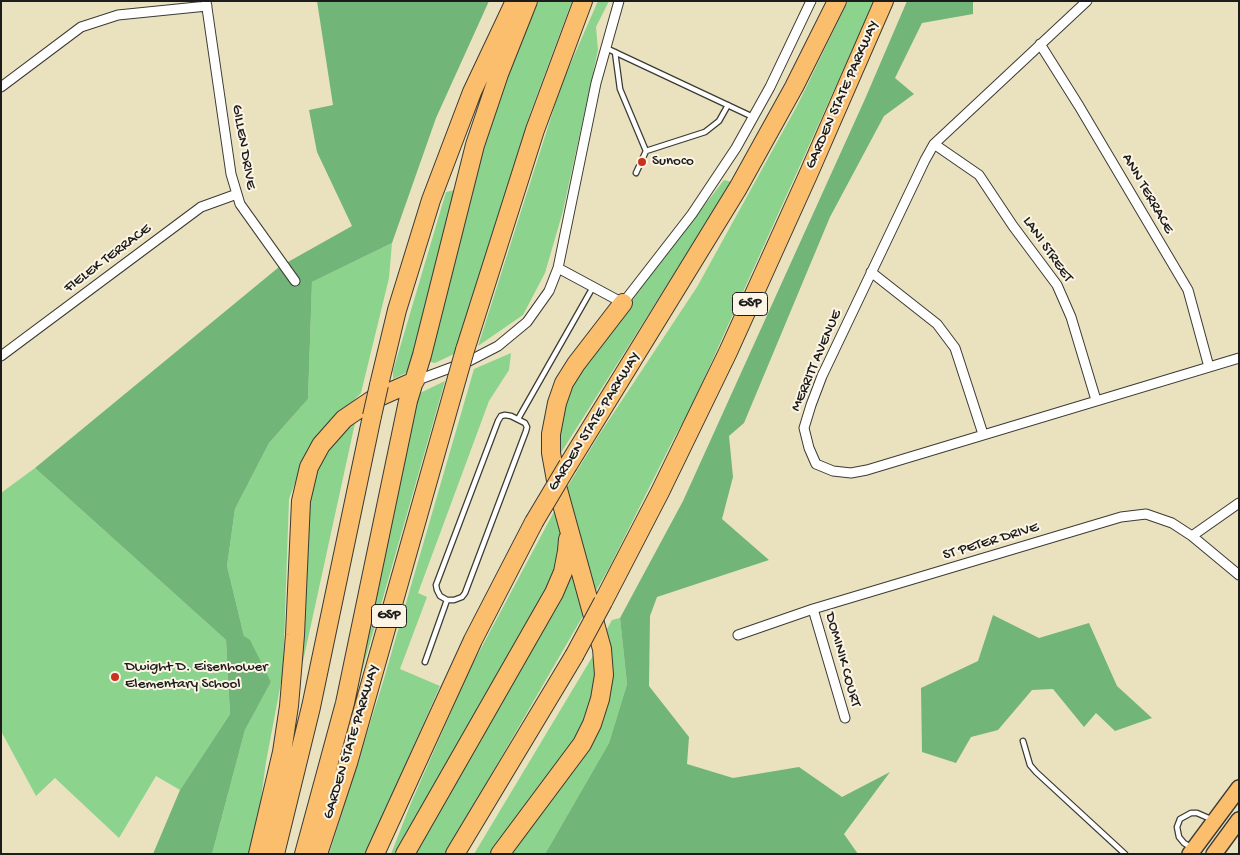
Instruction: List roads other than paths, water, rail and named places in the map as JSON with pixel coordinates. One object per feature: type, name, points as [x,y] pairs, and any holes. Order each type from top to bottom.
[{"type":"highway","points":[[275,854],[309,715],[372,416],[397,310],[435,191],[472,92],[515,1]]},
{"type":"highway","points":[[304,854],[342,712],[404,419],[482,121],[514,33],[528,1]]},
{"type":"highway","name":"GARDEN STATE PARKWAY","points":[[318,854],[348,763],[465,350],[535,130],[583,1]]},
{"type":"highway","name":"GARDEN STATE PARKWAY","points":[[376,854],[473,640],[534,522],[738,188],[794,87],[837,1]]},
{"type":"highway","name":"GARDEN STATE PARKWAY","points":[[456,854],[574,656],[656,500],[728,352],[884,1]]},
{"type":"highway","points":[[500,854],[582,744],[592,724],[601,694],[604,675],[600,635],[556,486],[551,453],[552,424],[556,403],[564,383],[623,303]]},
{"type":"highway","points":[[258,854],[282,752],[289,706],[296,636],[301,501],[310,467],[321,446],[344,419],[372,400],[414,381]]},
{"type":"highway","points":[[405,854],[554,593],[565,562],[568,526]]},
{"type":"highway","points":[[1192,851],[1239,788]]},
{"type":"highway","points":[[1215,853],[1239,820]]},
{"type":"street","points":[[414,381],[469,361],[492,350],[508,339],[536,312],[549,290],[558,268],[590,110],[605,47],[619,1]]},
{"type":"street","points":[[558,268],[623,303],[708,192],[754,118],[811,1]]},
{"type":"street","name":"MERRITT AVENUE","points":[[1087,1],[934,144],[871,272],[810,405],[804,428],[809,448],[816,464],[833,471],[851,473],[867,470],[1239,358]]},
{"type":"street","points":[[1,87],[81,27],[118,15],[206,4]]},
{"type":"street","name":"GILLEN DRIVE","points":[[206,4],[231,174],[240,204],[295,281]]},
{"type":"street","name":"ANN TERRACE","points":[[1040,44],[1188,290],[1209,367]]},
{"type":"street","name":"LANI STREET","points":[[934,144],[980,175],[1012,226],[1057,285],[1071,317],[1096,400]]},
{"type":"street","name":"FIELEK TERRACE","points":[[1,356],[202,207],[237,194]]},
{"type":"street","points":[[871,272],[937,324],[955,348],[983,434]]},
{"type":"street","points":[[1192,536],[1239,503]]},
{"type":"street","name":"ST PETER DRIVE","points":[[738,635],[813,610],[1121,517],[1146,514],[1172,524],[1192,536],[1239,575]]},
{"type":"street","name":"DOMINIK COURT","points":[[813,610],[844,718]]},
{"type":"lane","points":[[605,47],[754,118]]},
{"type":"lane","points":[[615,52],[620,89],[646,151],[636,173]]},
{"type":"lane","points":[[646,151],[705,132],[719,121],[728,105]]},
{"type":"lane","points":[[518,419],[593,287]]},
{"type":"lane","points":[[505,415],[518,419],[525,423],[526,431],[465,593],[462,597],[447,600],[440,596],[436,585],[498,420],[501,416],[505,415]]},
{"type":"lane","points":[[425,662],[447,600]]},
{"type":"lane","points":[[1023,741],[1030,765],[1036,772],[1125,854]]},
{"type":"lane","points":[[1192,851],[1179,837],[1178,827],[1180,819],[1192,813],[1197,813],[1214,820]]},
{"type":"place","name":"Sunoco","points":[[642,162]]},
{"type":"place","name":"Dwight D. Eisenhower Elementary School","points":[[115,677]]}]
